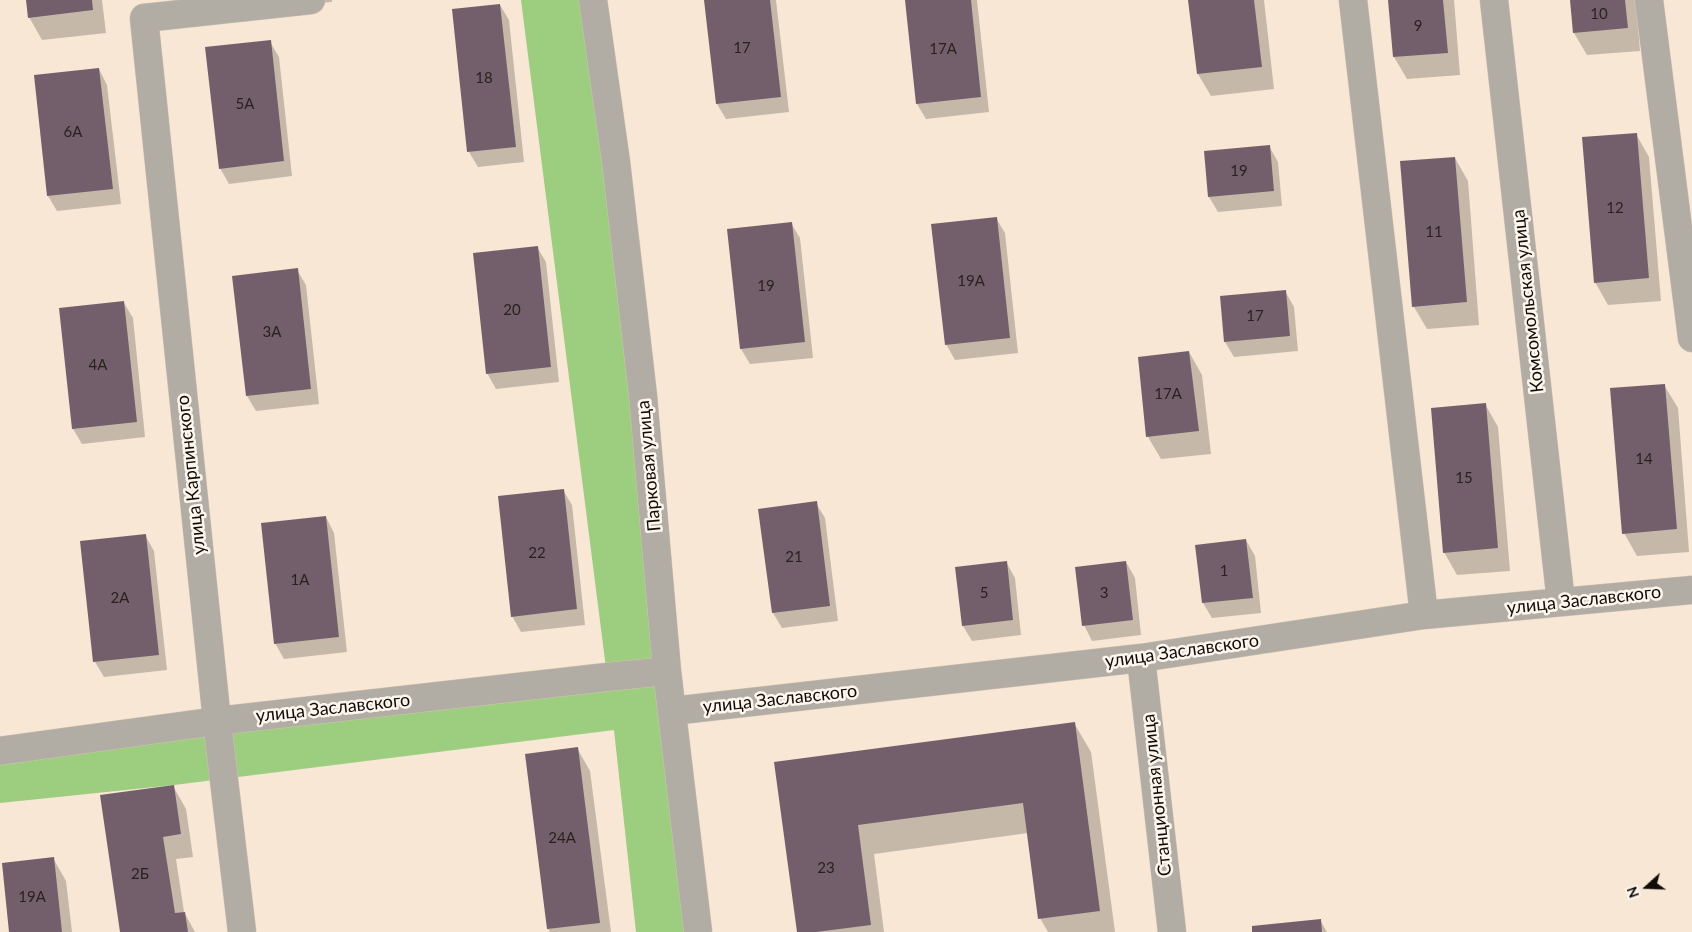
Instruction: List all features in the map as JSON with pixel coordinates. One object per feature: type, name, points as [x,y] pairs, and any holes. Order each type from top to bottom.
[{"type":"street","name":"улица Карпинского","points":[[242,932],[217,721],[144,18],[311,0]]},
{"type":"street","name":"Парковая улица","points":[[593,0],[616,162],[641,376],[667,671],[698,932]]},
{"type":"street","points":[[1352,0],[1424,615]]},
{"type":"street","name":"Комсомольская улица","points":[[1494,0],[1561,602]]},
{"type":"street","points":[[1649,0],[1692,338]]},
{"type":"street","name":"улица Заславского","points":[[672,710],[1141,658],[1424,615],[1692,590]]},
{"type":"street","name":"Станционная улица","points":[[1141,658],[1172,932]]},
{"type":"street","name":"улица Заславского","points":[[0,750],[217,721],[607,676],[667,671]]},
{"type":"green space","points":[[521,0],[593,0],[698,932],[636,932],[614,730],[174,785],[0,803],[0,765],[607,676]]},
{"type":"building","points":[[26,0],[92,0],[93,10],[28,18]]},
{"type":"building","points":[[704,0],[770,0],[781,97],[716,104]]},
{"type":"building","points":[[905,0],[971,0],[981,97],[916,104]]},
{"type":"building","points":[[1188,0],[1254,0],[1262,67],[1197,74]]},
{"type":"building","points":[[1388,0],[1443,0],[1448,53],[1393,57]]},
{"type":"building","points":[[1570,0],[1625,0],[1628,28],[1573,33]]},
{"type":"building","points":[[500,4],[516,147],[467,152],[452,9]]},
{"type":"building","points":[[271,40],[284,161],[219,169],[205,47]]},
{"type":"building","points":[[99,68],[113,189],[47,196],[34,75]]},
{"type":"building","points":[[1637,133],[1649,278],[1594,283],[1582,137]]},
{"type":"building","points":[[1270,145],[1274,191],[1208,197],[1204,151]]},
{"type":"building","points":[[1455,157],[1467,302],[1412,307],[1400,161]]},
{"type":"building","points":[[997,217],[1010,338],[945,345],[931,224]]},
{"type":"building","points":[[792,222],[805,342],[740,349],[727,229]]},
{"type":"building","points":[[538,246],[551,367],[486,374],[473,253]]},
{"type":"building","points":[[298,268],[311,389],[246,396],[232,276]]},
{"type":"building","points":[[1286,290],[1290,336],[1224,342],[1220,296]]},
{"type":"building","points":[[124,301],[137,422],[72,429],[59,308]]},
{"type":"building","points":[[1189,351],[1199,431],[1146,437],[1138,357]]},
{"type":"building","points":[[1665,384],[1677,529],[1622,534],[1610,388]]},
{"type":"building","points":[[1486,403],[1498,548],[1443,553],[1431,408]]},
{"type":"building","points":[[564,489],[577,609],[511,617],[498,496]]},
{"type":"building","points":[[817,501],[830,606],[772,613],[758,509]]},
{"type":"building","points":[[326,516],[339,637],[274,644],[261,523]]},
{"type":"building","points":[[146,534],[159,655],[93,662],[80,541]]},
{"type":"building","points":[[1246,539],[1253,598],[1202,603],[1195,545]]},
{"type":"building","points":[[1007,561],[1013,620],[962,626],[955,567]]},
{"type":"building","points":[[1126,561],[1133,620],[1082,626],[1075,567]]},
{"type":"building","points":[[1075,722],[1100,911],[1038,919],[1023,803],[858,825],[871,925],[816,932],[797,932],[774,762]]},
{"type":"building","points":[[578,747],[600,923],[547,929],[525,754]]},
{"type":"building","points":[[174,785],[181,834],[163,837],[175,913],[185,912],[188,932],[120,932],[100,795]]},
{"type":"building","points":[[54,857],[62,932],[9,932],[2,863]]},
{"type":"building","points":[[1321,919],[1322,932],[1252,932],[1252,926]]}]
